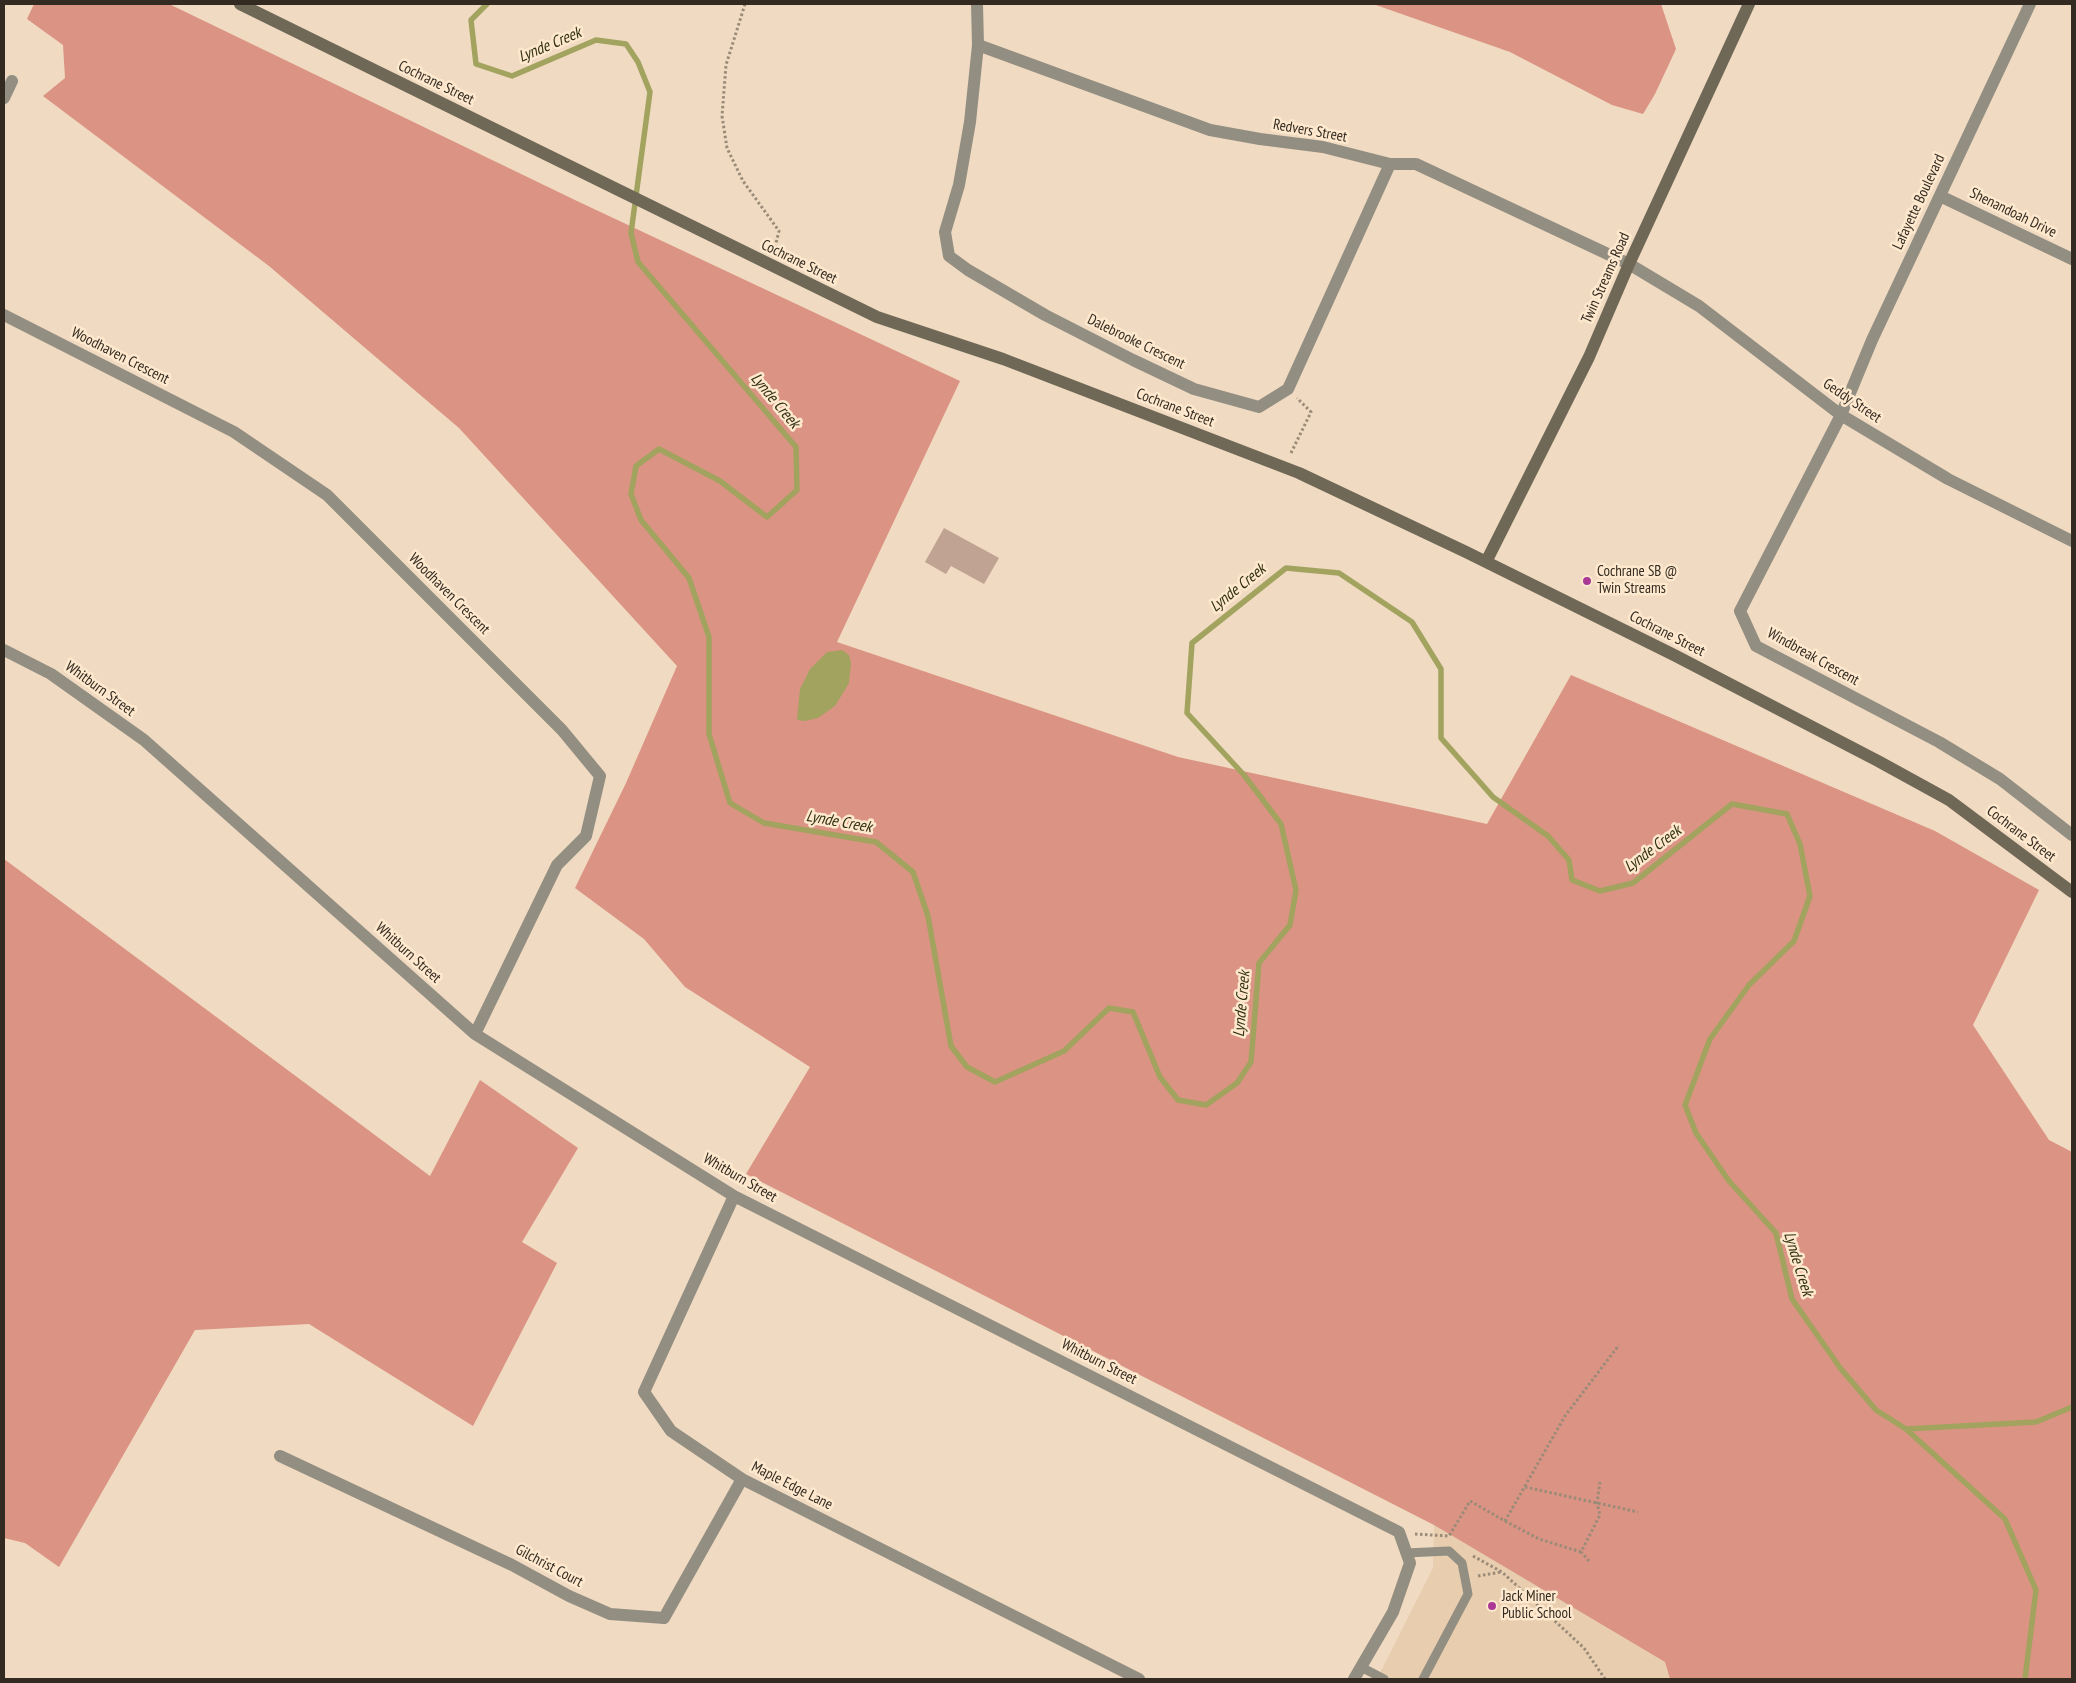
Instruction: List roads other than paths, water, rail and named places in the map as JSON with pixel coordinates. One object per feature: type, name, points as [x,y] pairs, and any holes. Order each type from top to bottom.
[{"type":"street","name":"Cochrane Street","points":[[240,4],[877,317],[1002,359],[1299,473],[1486,562],[1674,655],[1878,761],[1948,800],[2072,892]]},
{"type":"street","name":"Dalebrooke Crescent","points":[[977,4],[978,45],[970,122],[959,185],[945,232],[949,256],[968,270],[1045,315],[1194,389],[1259,407],[1288,389],[1390,164]]},
{"type":"street","name":"Twin Streams Road","points":[[1486,562],[1589,358],[1629,264],[1749,4]]},
{"type":"street","name":"Lafayette Boulevard","points":[[1841,415],[1872,340],[2030,4]]},
{"type":"street","name":"Redvers Street","points":[[978,45],[1210,130],[1323,147],[1390,164],[1416,164],[1629,264]]},
{"type":"street","points":[[4,98],[12,81]]},
{"type":"street","name":"Shenandoah Drive","points":[[1940,196],[2072,259]]},
{"type":"street","name":"Geddy Street","points":[[1629,264],[1699,306],[1841,415],[1948,479],[2072,541]]},
{"type":"street","name":"Woodhaven Crescent","points":[[4,315],[234,432],[326,495],[562,730],[600,776],[586,836],[557,865],[475,1034]]},
{"type":"street","name":"Windbreak Crescent","points":[[1841,415],[1740,612],[1756,646],[1939,742],[2000,779],[2072,835]]},
{"type":"street","name":"Whitburn Street","points":[[4,650],[52,674],[144,740],[475,1034],[734,1196],[1399,1532],[1406,1553]]},
{"type":"street","name":"Maple Edge Lane","points":[[734,1196],[644,1392],[671,1431],[742,1479],[1139,1679]]},
{"type":"street","name":"Gilchrist Court","points":[[280,1456],[512,1564],[569,1596],[610,1614],[664,1618],[742,1479]]},
{"type":"street","points":[[1354,1679],[1393,1612],[1410,1564],[1406,1553]]},
{"type":"lane","points":[[1406,1553],[1450,1551],[1462,1563],[1468,1594],[1423,1679]]},
{"type":"lane","points":[[1361,1667],[1384,1679]]},
{"type":"waterway","name":"Lynde Creek","points":[[487,4],[471,20],[476,64],[512,76],[596,40],[626,44],[638,62],[650,92],[631,233],[638,262],[796,447],[797,490],[767,517],[720,481],[659,449],[636,466],[631,494],[641,520],[689,578],[709,637],[709,734],[730,803],[764,823],[876,842],[913,872],[928,916],[951,1046],[967,1067],[995,1082],[1064,1051],[1109,1008],[1133,1012],[1160,1077],[1178,1100],[1206,1105],[1237,1083],[1251,1062],[1259,963],[1290,925],[1296,890],[1281,824],[1244,775],[1187,713],[1192,643],[1286,568],[1339,573],[1412,622],[1441,669],[1441,738],[1493,797],[1548,836],[1569,860],[1572,880],[1600,891],[1633,883],[1732,804],[1787,814],[1800,844],[1810,896],[1794,941],[1749,985],[1710,1039],[1685,1105],[1696,1133],[1729,1181],[1776,1233],[1792,1299],[1841,1369],[1876,1410],[1906,1429],[2005,1519],[2036,1590],[2025,1679]]},
{"type":"waterway","name":"Lynde Creek","points":[[1906,1429],[2036,1422],[2072,1407]]},
{"type":"place","name":"Cochrane SB @ Twin Streams","points":[[1587,581]]},
{"type":"place","name":"Jack Miner Public School","points":[[1492,1606]]}]
